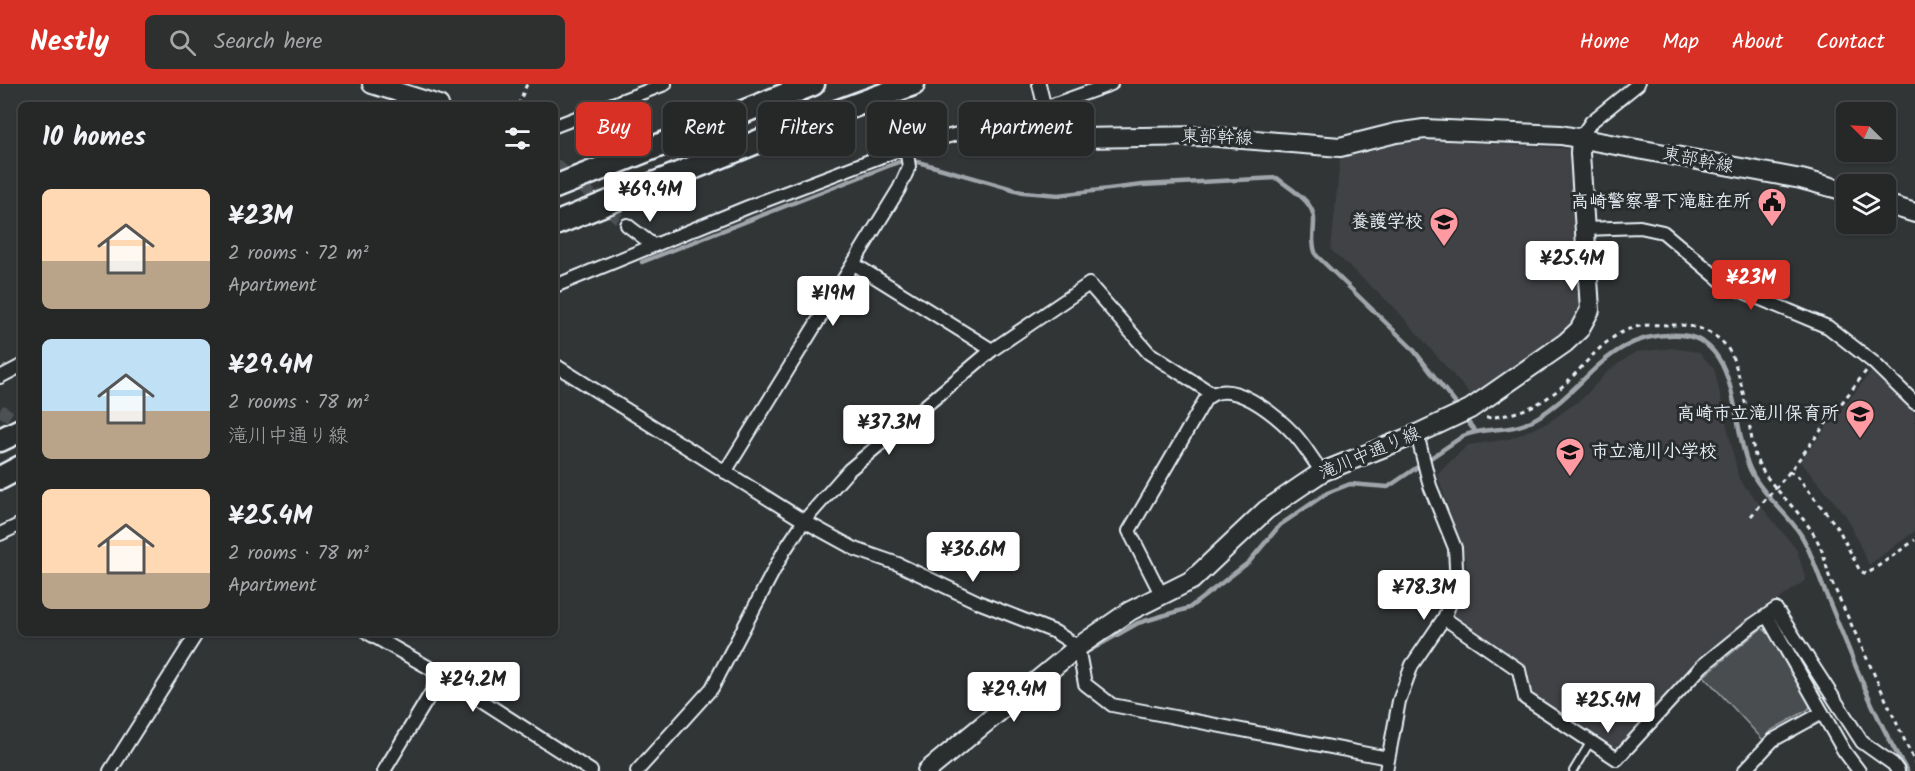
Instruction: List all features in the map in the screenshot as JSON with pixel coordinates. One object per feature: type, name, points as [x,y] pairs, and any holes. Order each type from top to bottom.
[{"type":"highway","points":[[558,186],[813,84]]},
{"type":"highway","points":[[558,223],[779,133],[913,84]]},
{"type":"highway","points":[[0,440],[18,431]]},
{"type":"highway","points":[[0,478],[18,469]]},
{"type":"street","points":[[372,84],[429,102]]},
{"type":"street","points":[[558,125],[664,84]]},
{"type":"street","points":[[1039,84],[1043,102]]},
{"type":"street","points":[[1063,102],[1111,84]]},
{"type":"street","points":[[1581,137],[1591,122],[1638,84]]},
{"type":"street","name":"東部幹線","points":[[1094,138],[1206,136],[1340,147],[1396,133],[1424,129],[1581,137],[1801,179],[1836,188]]},
{"type":"street","name":"滝川中通り線","points":[[927,771],[1078,647],[1130,611],[1192,580],[1266,510],[1322,472],[1417,434],[1464,412],[1565,344],[1579,330],[1590,310],[1580,153],[1581,137]]},
{"type":"street","points":[[558,285],[653,245],[959,139]]},
{"type":"street","points":[[725,471],[899,189],[908,157]]},
{"type":"street","points":[[1896,207],[1915,213]]},
{"type":"street","points":[[627,225],[653,245]]},
{"type":"street","points":[[1585,229],[1640,227],[1663,232],[1725,284],[1828,327],[1873,362],[1915,403]]},
{"type":"street","points":[[854,264],[992,350]]},
{"type":"street","points":[[637,771],[712,688],[766,580],[804,521],[849,470],[992,350],[1089,284],[1149,353],[1211,393]]},
{"type":"street","points":[[558,367],[804,521],[855,549],[898,564],[978,602],[1054,632],[1078,647],[1085,684],[1112,705],[1388,758]]},
{"type":"street","points":[[0,377],[18,368]]},
{"type":"street","points":[[1161,596],[1129,531],[1211,393],[1219,391],[1240,395],[1267,409],[1295,435],[1322,472]]},
{"type":"street","points":[[1386,771],[1399,701],[1412,665],[1444,618],[1457,586],[1455,548],[1424,464],[1417,434]]},
{"type":"street","points":[[0,534],[18,525]]},
{"type":"street","points":[[1444,618],[1519,670],[1526,698],[1617,759],[1702,666],[1776,609],[1862,742],[1893,764],[1898,771]]},
{"type":"street","points":[[1767,616],[1844,751],[1859,771]]},
{"type":"street","points":[[110,771],[194,636]]},
{"type":"street","points":[[373,636],[442,675],[591,771]]},
{"type":"street","points":[[384,771],[442,675]]},
{"type":"street","points":[[1744,771],[1773,740],[1822,713]]},
{"type":"lane","points":[[1573,771],[1591,741]]},
{"type":"path","points":[[519,102],[527,84]]},
{"type":"path","points":[[1464,412],[1481,418],[1504,417],[1534,406],[1555,393],[1600,347],[1639,326],[1687,324],[1711,333],[1726,346],[1737,369],[1755,456],[1760,469],[1802,518],[1819,543],[1829,576],[1915,764]]},
{"type":"path","points":[[1751,516],[1788,473],[1873,362]]},
{"type":"path","points":[[1788,473],[1797,476],[1838,528],[1860,571],[1867,574],[1915,540]]},
{"type":"shaded area","points":[[1420,139],[1571,149],[1583,308],[1575,323],[1563,334],[1474,399],[1395,308],[1331,250],[1340,158]]},
{"type":"shaded area","points":[[1672,348],[1698,352],[1714,368],[1739,479],[1797,550],[1806,580],[1749,621],[1622,748],[1616,750],[1537,699],[1530,689],[1528,668],[1453,620],[1452,614],[1468,586],[1466,560],[1437,474],[1468,445],[1509,439],[1549,422],[1583,398],[1607,372],[1635,352]]},
{"type":"shaded area","points":[[1871,372],[1915,414],[1915,531],[1869,565],[1846,516],[1800,461]]},
{"type":"shaded area","points":[[1762,628],[1776,640],[1811,701],[1809,709],[1772,730],[1763,740],[1704,676]]},
{"type":"waterway","points":[[642,262],[901,161],[918,162],[1023,192],[1059,195],[1142,185],[1277,178],[1301,196],[1310,207],[1314,221],[1313,242],[1316,255],[1412,348],[1459,408]]},
{"type":"waterway","points":[[1085,653],[1138,623],[1189,608],[1249,562],[1280,525],[1327,493],[1350,484],[1388,487],[1463,436],[1478,431],[1525,424],[1546,412],[1613,354],[1632,343],[1654,336],[1681,335],[1701,341],[1715,354],[1725,371],[1732,392],[1746,458],[1753,475],[1796,527],[1805,542],[1873,706],[1907,771]]},
{"type":"waterway","points":[[1463,416],[1475,431]]},
{"type":"tunnel","points":[[558,167],[627,225]]},
{"type":"tunnel","points":[[0,410],[18,421]]},
{"type":"place","name":"高崎警察署下滝駐在所","points":[[1772,228]]},
{"type":"place","name":"養護学校","points":[[1444,248]]},
{"type":"place","name":"高崎市立滝川保育所","points":[[1860,440]]},
{"type":"place","name":"市立滝川小学校","points":[[1570,478]]}]
